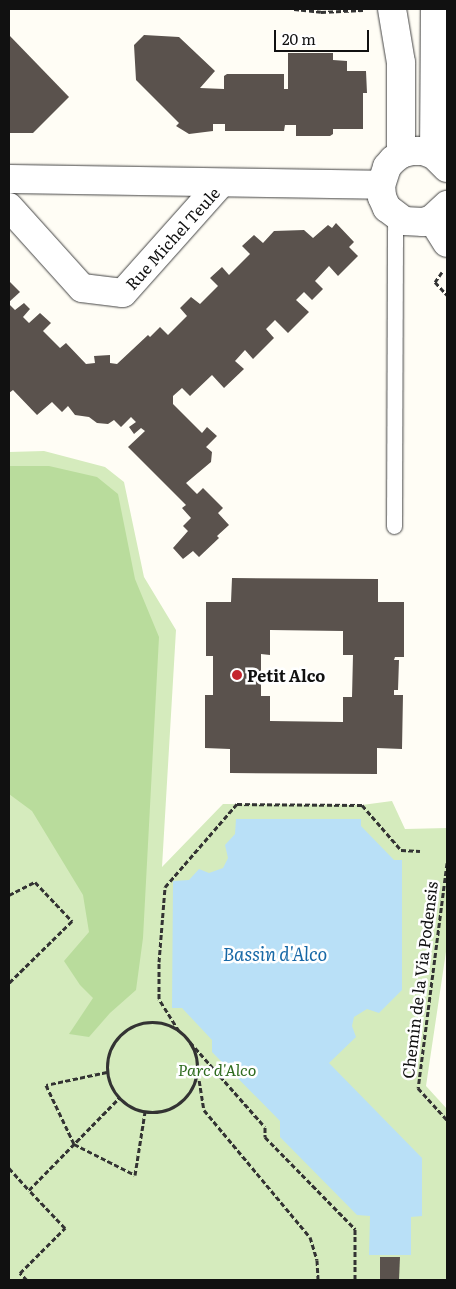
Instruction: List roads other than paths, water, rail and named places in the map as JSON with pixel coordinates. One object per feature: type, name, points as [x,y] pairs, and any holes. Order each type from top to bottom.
[{"type":"street","points":[[392,9],[401,64],[401,154]]},
{"type":"street","points":[[436,9],[440,162]]},
{"type":"street","points":[[440,162],[423,151],[401,154],[387,167],[381,186],[382,197],[395,216],[414,223],[440,212],[447,243]]},
{"type":"street","name":"Rue Michel Teule","points":[[9,179],[381,186]]},
{"type":"street","name":"Rue Michel Teule","points":[[9,207],[82,288],[123,293],[221,183]]},
{"type":"lane","points":[[394,526],[395,216]]},
{"type":"water","name":"Bassin d'Alco","points":[[236,819],[361,819],[361,826],[394,860],[402,860],[402,990],[379,1013],[367,1009],[354,1017],[352,1026],[356,1037],[329,1063],[422,1158],[422,1216],[411,1217],[411,1255],[369,1255],[370,1216],[357,1215],[280,1137],[280,1121],[212,1052],[212,1040],[182,1008],[172,1008],[173,881],[189,880],[199,869],[209,873],[223,868],[228,858],[225,845],[235,834]]},
{"type":"place","name":"Petit Alco","points":[[237,675]]},
{"type":"park label","name":"Parc d'Alco","points":[[217,1069]]}]
